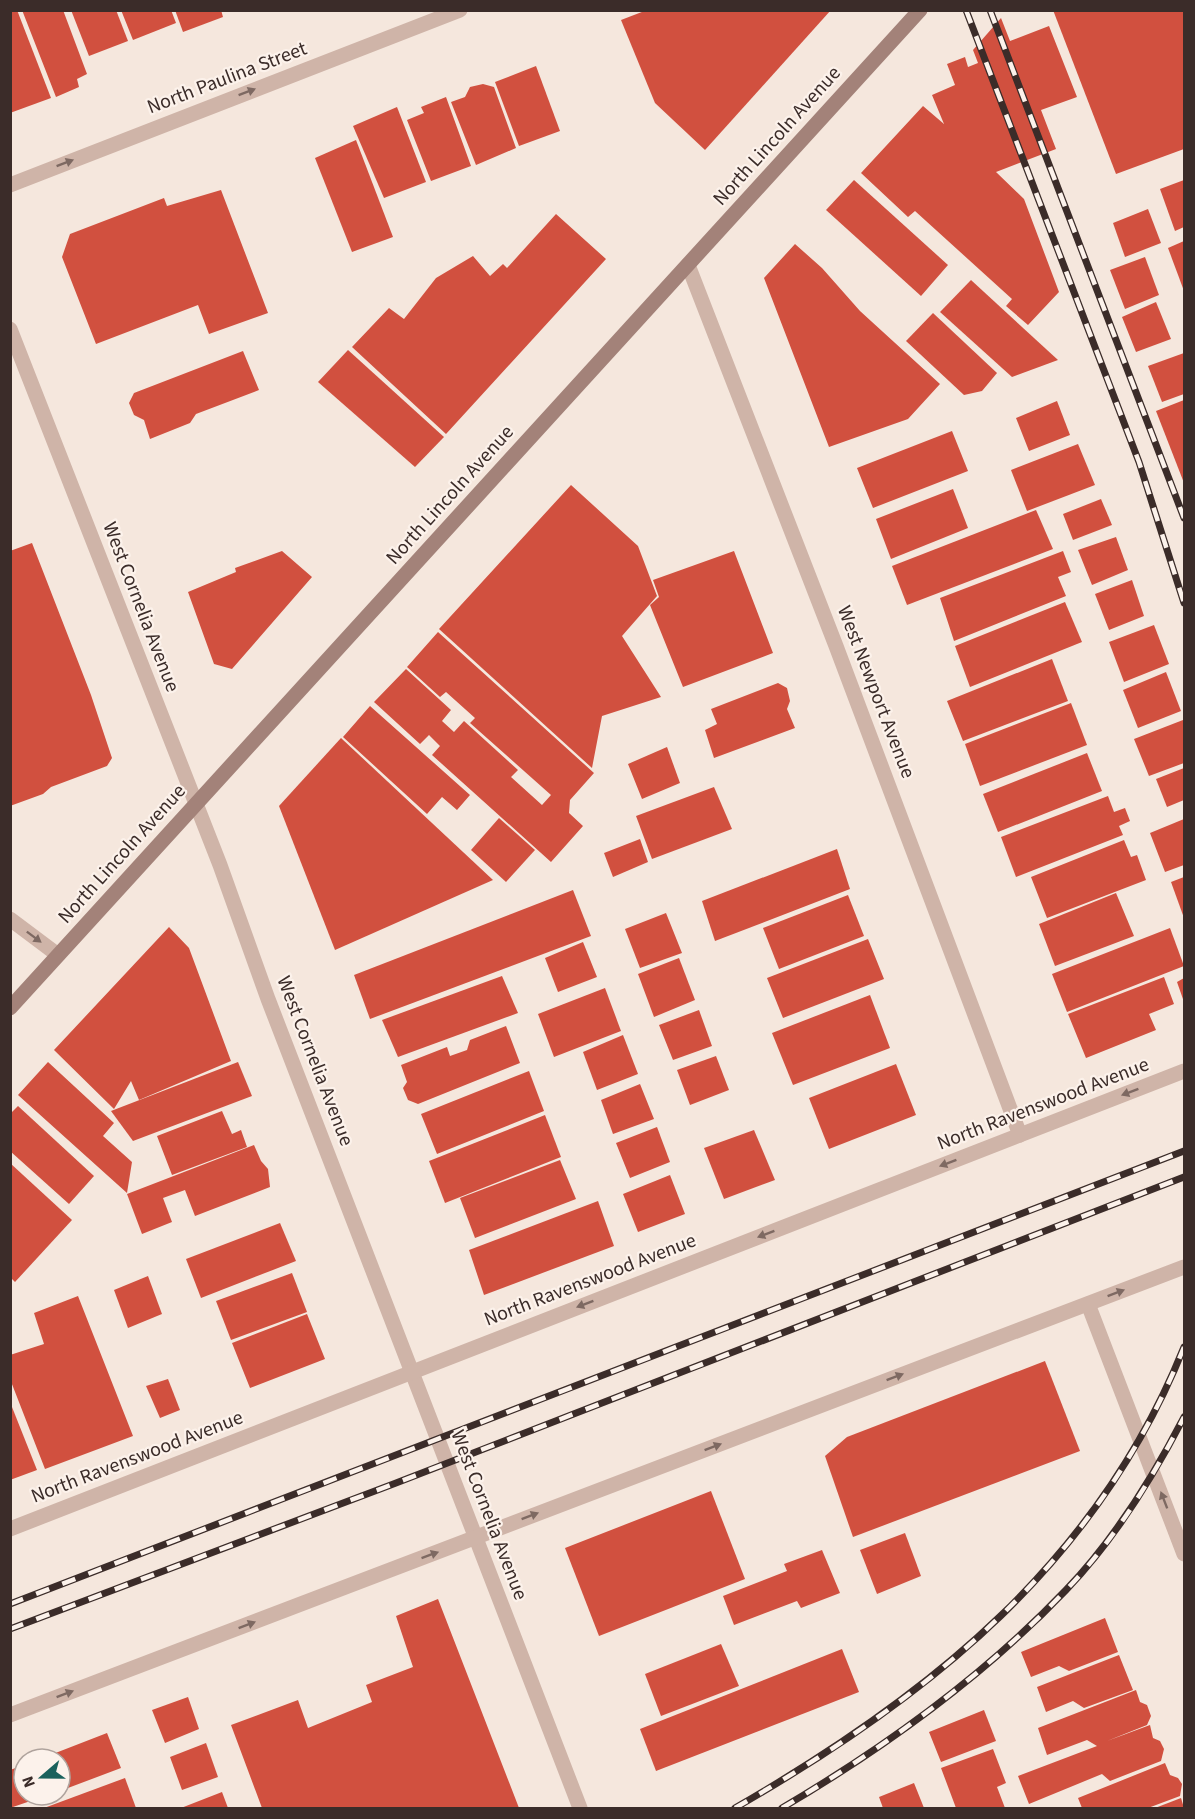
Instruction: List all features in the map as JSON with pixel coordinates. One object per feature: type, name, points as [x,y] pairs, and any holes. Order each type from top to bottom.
[{"type":"main road","name":"North Lincoln Avenue","points":[[10,1008],[920,10]]},
{"type":"street","name":"North Paulina Street","points":[[10,185],[460,10]]},
{"type":"street","name":"West Newport Avenue","points":[[688,265],[836,646],[1020,1135]]},
{"type":"street","name":"West Cornelia Avenue","points":[[10,329],[196,804],[580,1809]]},
{"type":"street","points":[[10,919],[58,955]]},
{"type":"street","name":"North Ravenswood Avenue","points":[[10,1529],[1185,1071]]},
{"type":"street","points":[[10,1715],[1185,1267]]},
{"type":"street","points":[[1088,1304],[1185,1554]]},
{"type":"building","points":[[10,10],[17,10],[51,98],[10,113]]},
{"type":"building","points":[[22,10],[63,10],[87,74],[77,79],[79,87],[56,97]]},
{"type":"building","points":[[71,10],[116,10],[128,41],[89,56]]},
{"type":"building","points":[[121,10],[171,10],[176,23],[133,40]]},
{"type":"building","points":[[175,10],[221,10],[223,17],[183,32]]},
{"type":"building","points":[[647,10],[831,10],[705,150],[655,103],[621,20]]},
{"type":"building","points":[[1053,10],[1184,10],[1184,149],[1116,174]]},
{"type":"building","points":[[1001,18],[1010,41],[1049,26],[1077,97],[1041,110],[1056,149],[996,172],[1024,199],[1059,292],[1028,325],[1006,306],[1012,299],[915,211],[908,217],[861,173],[923,106],[944,124],[932,95],[955,85],[947,64],[965,57],[968,67],[978,63],[973,50]]},
{"type":"building","points":[[536,66],[560,131],[519,146],[495,82]]},
{"type":"building","points":[[483,84],[494,87],[516,148],[476,165],[451,102],[465,97],[470,87]]},
{"type":"building","points":[[446,97],[471,166],[431,181],[407,120],[424,113],[421,107]]},
{"type":"building","points":[[397,107],[426,182],[384,198],[353,126]]},
{"type":"building","points":[[356,140],[393,237],[352,252],[315,158]]},
{"type":"building","points":[[854,180],[948,265],[921,296],[826,210]]},
{"type":"building","points":[[1184,180],[1184,227],[1175,231],[1160,189]]},
{"type":"building","points":[[221,190],[268,313],[209,334],[198,305],[96,344],[62,257],[70,234],[164,198],[167,206]]},
{"type":"building","points":[[1148,209],[1161,243],[1125,257],[1113,223]]},
{"type":"building","points":[[556,214],[606,259],[446,434],[352,347],[389,308],[404,319],[436,278],[473,256],[490,276],[503,264],[507,268]]},
{"type":"building","points":[[1184,241],[1184,291],[1168,248]]},
{"type":"building","points":[[795,244],[822,268],[860,311],[940,384],[908,419],[829,447],[764,278]]},
{"type":"building","points":[[1145,257],[1159,295],[1125,309],[1110,270]]},
{"type":"building","points":[[971,280],[1058,360],[1012,377],[940,312]]},
{"type":"building","points":[[1156,302],[1171,339],[1136,352],[1122,317]]},
{"type":"building","points":[[933,313],[997,373],[982,391],[964,395],[906,341]]},
{"type":"building","points":[[348,350],[444,437],[415,467],[318,382]]},
{"type":"building","points":[[243,351],[259,390],[196,414],[190,423],[150,439],[144,420],[134,415],[129,403],[134,393]]},
{"type":"building","points":[[1184,353],[1184,394],[1162,402],[1148,366]]},
{"type":"building","points":[[1184,400],[1184,483],[1156,411]]},
{"type":"building","points":[[1057,401],[1070,435],[1029,451],[1016,418]]},
{"type":"building","points":[[952,431],[968,471],[873,508],[857,468]]},
{"type":"building","points":[[1078,444],[1095,485],[1027,511],[1011,470]]},
{"type":"building","points":[[571,485],[638,546],[657,596],[622,636],[661,697],[602,716],[592,768],[439,629]]},
{"type":"building","points":[[953,489],[968,528],[891,559],[876,519]]},
{"type":"building","points":[[1101,499],[1112,525],[1073,540],[1063,514]]},
{"type":"building","points":[[1036,510],[1053,549],[907,605],[892,566]]},
{"type":"building","points":[[1116,537],[1128,570],[1092,585],[1078,550]]},
{"type":"building","points":[[32,543],[91,695],[112,758],[107,766],[51,787],[43,794],[10,806],[10,551]]},
{"type":"building","points":[[282,551],[312,577],[232,669],[214,664],[188,592],[236,572],[235,568]]},
{"type":"building","points":[[734,551],[773,653],[683,687],[650,605],[659,597],[653,580]]},
{"type":"building","points":[[1063,551],[1071,572],[1058,577],[1066,596],[954,641],[940,598]]},
{"type":"building","points":[[1132,580],[1144,616],[1109,630],[1095,594]]},
{"type":"building","points":[[1065,602],[1082,642],[970,687],[955,646]]},
{"type":"building","points":[[1154,625],[1169,664],[1124,682],[1109,642]]},
{"type":"building","points":[[438,632],[594,773],[570,800],[569,813],[583,826],[551,862],[432,755],[440,746],[429,735],[420,744],[374,702],[406,669],[451,710],[442,721],[454,732],[464,721],[518,770],[511,777],[542,805],[551,795],[470,723],[475,718],[446,692],[440,697],[407,667]]},
{"type":"building","points":[[1052,659],[1068,701],[963,741],[947,701]]},
{"type":"building","points":[[1166,672],[1181,711],[1138,728],[1123,690]]},
{"type":"building","points":[[778,683],[787,688],[790,701],[787,709],[795,728],[714,758],[705,730],[717,724],[711,709]]},
{"type":"building","points":[[1071,703],[1087,745],[980,786],[965,744]]},
{"type":"building","points":[[370,706],[470,795],[457,810],[442,797],[427,814],[343,737]]},
{"type":"building","points":[[1183,720],[1184,763],[1149,776],[1134,739]]},
{"type":"building","points":[[341,738],[493,880],[335,950],[279,806]]},
{"type":"building","points":[[667,747],[680,783],[642,799],[628,764]]},
{"type":"building","points":[[1087,753],[1102,791],[998,832],[983,794]]},
{"type":"building","points":[[1184,768],[1184,800],[1167,807],[1156,779]]},
{"type":"building","points":[[714,787],[732,829],[652,859],[636,816]]},
{"type":"building","points":[[1108,796],[1114,812],[1125,808],[1130,821],[1119,826],[1123,835],[1016,877],[1001,837]]},
{"type":"building","points":[[499,818],[535,850],[506,882],[471,850]]},
{"type":"building","points":[[1184,819],[1184,865],[1165,872],[1150,833]]},
{"type":"building","points":[[640,839],[648,862],[613,877],[604,853]]},
{"type":"building","points":[[1124,840],[1131,857],[1137,855],[1146,880],[1047,918],[1031,877]]},
{"type":"building","points":[[837,849],[850,889],[715,941],[702,901]]},
{"type":"building","points":[[1184,877],[1184,918],[1171,882]]},
{"type":"building","points":[[573,890],[591,936],[370,1019],[354,975]]},
{"type":"building","points":[[1116,893],[1134,936],[1055,966],[1039,924]]},
{"type":"building","points":[[848,895],[864,936],[779,969],[763,928]]},
{"type":"building","points":[[666,913],[682,953],[640,968],[625,929]]},
{"type":"building","points":[[169,927],[189,948],[231,1061],[139,1100],[131,1081],[114,1109],[54,1050]]},
{"type":"building","points":[[1170,928],[1184,966],[1067,1012],[1052,974]]},
{"type":"building","points":[[868,939],[884,979],[783,1018],[767,978]]},
{"type":"building","points":[[583,942],[597,977],[558,992],[545,958]]},
{"type":"building","points":[[679,958],[695,1000],[654,1017],[638,974]]},
{"type":"building","points":[[502,976],[518,1013],[398,1057],[382,1020]]},
{"type":"building","points":[[1164,977],[1174,1004],[1149,1014],[1156,1030],[1086,1058],[1068,1014]]},
{"type":"building","points":[[1184,978],[1184,1002],[1177,982]]},
{"type":"building","points":[[605,988],[621,1031],[554,1057],[538,1014]]},
{"type":"building","points":[[870,995],[890,1048],[793,1085],[772,1033]]},
{"type":"building","points":[[699,1010],[712,1046],[673,1060],[659,1025]]},
{"type":"building","points":[[506,1026],[520,1063],[418,1104],[408,1100],[403,1088],[407,1082],[401,1065],[447,1047],[450,1056],[467,1050],[470,1040]]},
{"type":"building","points":[[623,1035],[638,1074],[597,1090],[583,1052]]},
{"type":"building","points":[[716,1056],[729,1090],[690,1105],[677,1070]]},
{"type":"building","points":[[48,1062],[114,1123],[103,1136],[132,1162],[127,1193],[18,1095]]},
{"type":"building","points":[[238,1062],[252,1096],[133,1141],[111,1111]]},
{"type":"building","points":[[896,1064],[916,1115],[829,1149],[809,1098]]},
{"type":"building","points":[[529,1071],[544,1111],[437,1154],[421,1114]]},
{"type":"building","points":[[640,1084],[654,1119],[613,1134],[601,1100]]},
{"type":"building","points":[[18,1106],[94,1176],[69,1204],[10,1151],[10,1114]]},
{"type":"building","points":[[222,1111],[232,1134],[241,1130],[247,1147],[172,1175],[157,1136]]},
{"type":"building","points":[[545,1115],[561,1157],[445,1203],[429,1161]]},
{"type":"building","points":[[657,1127],[670,1162],[630,1178],[616,1143]]},
{"type":"building","points":[[754,1130],[775,1180],[724,1199],[704,1148]]},
{"type":"building","points":[[254,1145],[261,1161],[268,1169],[270,1187],[195,1216],[185,1190],[163,1198],[172,1222],[142,1234],[127,1194]]},
{"type":"building","points":[[560,1160],[576,1199],[475,1238],[460,1198]]},
{"type":"building","points":[[10,1163],[72,1220],[15,1282],[10,1277]]},
{"type":"building","points":[[670,1175],[685,1214],[638,1232],[623,1194]]},
{"type":"building","points":[[598,1201],[614,1246],[484,1295],[469,1250]]},
{"type":"building","points":[[280,1223],[296,1261],[201,1298],[186,1259]]},
{"type":"building","points":[[292,1273],[307,1312],[231,1340],[216,1301]]},
{"type":"building","points":[[148,1276],[162,1314],[128,1328],[114,1290]]},
{"type":"building","points":[[78,1296],[133,1436],[45,1469],[10,1379],[10,1355],[44,1344],[34,1313]]},
{"type":"building","points":[[307,1314],[325,1359],[250,1388],[232,1343]]},
{"type":"building","points":[[1045,1361],[1080,1451],[853,1537],[825,1456],[847,1437]]},
{"type":"building","points":[[168,1379],[180,1410],[160,1418],[146,1386]]},
{"type":"building","points":[[10,1402],[37,1470],[10,1480]]},
{"type":"building","points":[[711,1491],[745,1579],[599,1636],[565,1548]]},
{"type":"building","points":[[905,1533],[921,1576],[877,1594],[860,1550]]},
{"type":"building","points":[[822,1550],[840,1593],[801,1608],[797,1601],[734,1625],[723,1596],[787,1571],[784,1564]]},
{"type":"building","points":[[438,1599],[519,1808],[262,1808],[231,1725],[298,1700],[308,1728],[372,1702],[366,1685],[413,1667],[396,1616]]},
{"type":"building","points":[[1105,1618],[1118,1652],[1069,1671],[1059,1666],[1031,1677],[1021,1652]]},
{"type":"building","points":[[721,1644],[739,1686],[661,1716],[645,1674]]},
{"type":"building","points":[[842,1649],[859,1692],[656,1771],[640,1729]]},
{"type":"building","points":[[1119,1655],[1133,1690],[1084,1708],[1073,1701],[1046,1712],[1037,1687]]},
{"type":"building","points":[[1136,1690],[1140,1702],[1147,1705],[1151,1716],[1147,1725],[1107,1741],[1150,1725],[1153,1738],[1160,1741],[1164,1749],[1161,1761],[1110,1781],[1102,1774],[1029,1804],[1018,1776],[1097,1746],[1087,1740],[1047,1755],[1038,1728]]},
{"type":"building","points":[[188,1697],[199,1729],[165,1743],[152,1710]]},
{"type":"building","points":[[984,1710],[996,1741],[941,1762],[929,1732]]},
{"type":"building","points":[[107,1733],[121,1768],[72,1786],[71,1747]]},
{"type":"building","points":[[206,1743],[218,1777],[182,1790],[170,1757]]},
{"type":"building","points":[[993,1749],[1006,1783],[997,1787],[1005,1808],[956,1808],[941,1768]]},
{"type":"building","points":[[1165,1763],[1170,1775],[1178,1778],[1182,1784],[1180,1796],[1148,1808],[1082,1808],[1078,1798]]},
{"type":"building","points":[[12,1769],[13,1807],[10,1808],[10,1770]]},
{"type":"building","points":[[125,1778],[136,1808],[44,1808],[72,1807],[72,1798]]},
{"type":"building","points":[[914,1783],[924,1808],[883,1808],[879,1797]]},
{"type":"building","points":[[222,1792],[228,1808],[181,1808]]},
{"type":"building","points":[[1181,1798],[1184,1808],[1155,1808]]},
{"type":"railway","points":[[966,10],[1139,462],[1184,603]]},
{"type":"railway","points":[[990,10],[1184,518]]},
{"type":"railway","points":[[10,1604],[1184,1151]]},
{"type":"railway","points":[[10,1629],[396,1483],[1184,1177]]},
{"type":"railway","points":[[735,1808],[807,1765],[875,1719],[940,1670],[1000,1616],[1056,1558],[1105,1494],[1148,1424],[1184,1347]]},
{"type":"railway","points":[[782,1808],[858,1761],[932,1708],[967,1681],[1035,1621],[1101,1550],[1146,1486],[1184,1417]]}]
